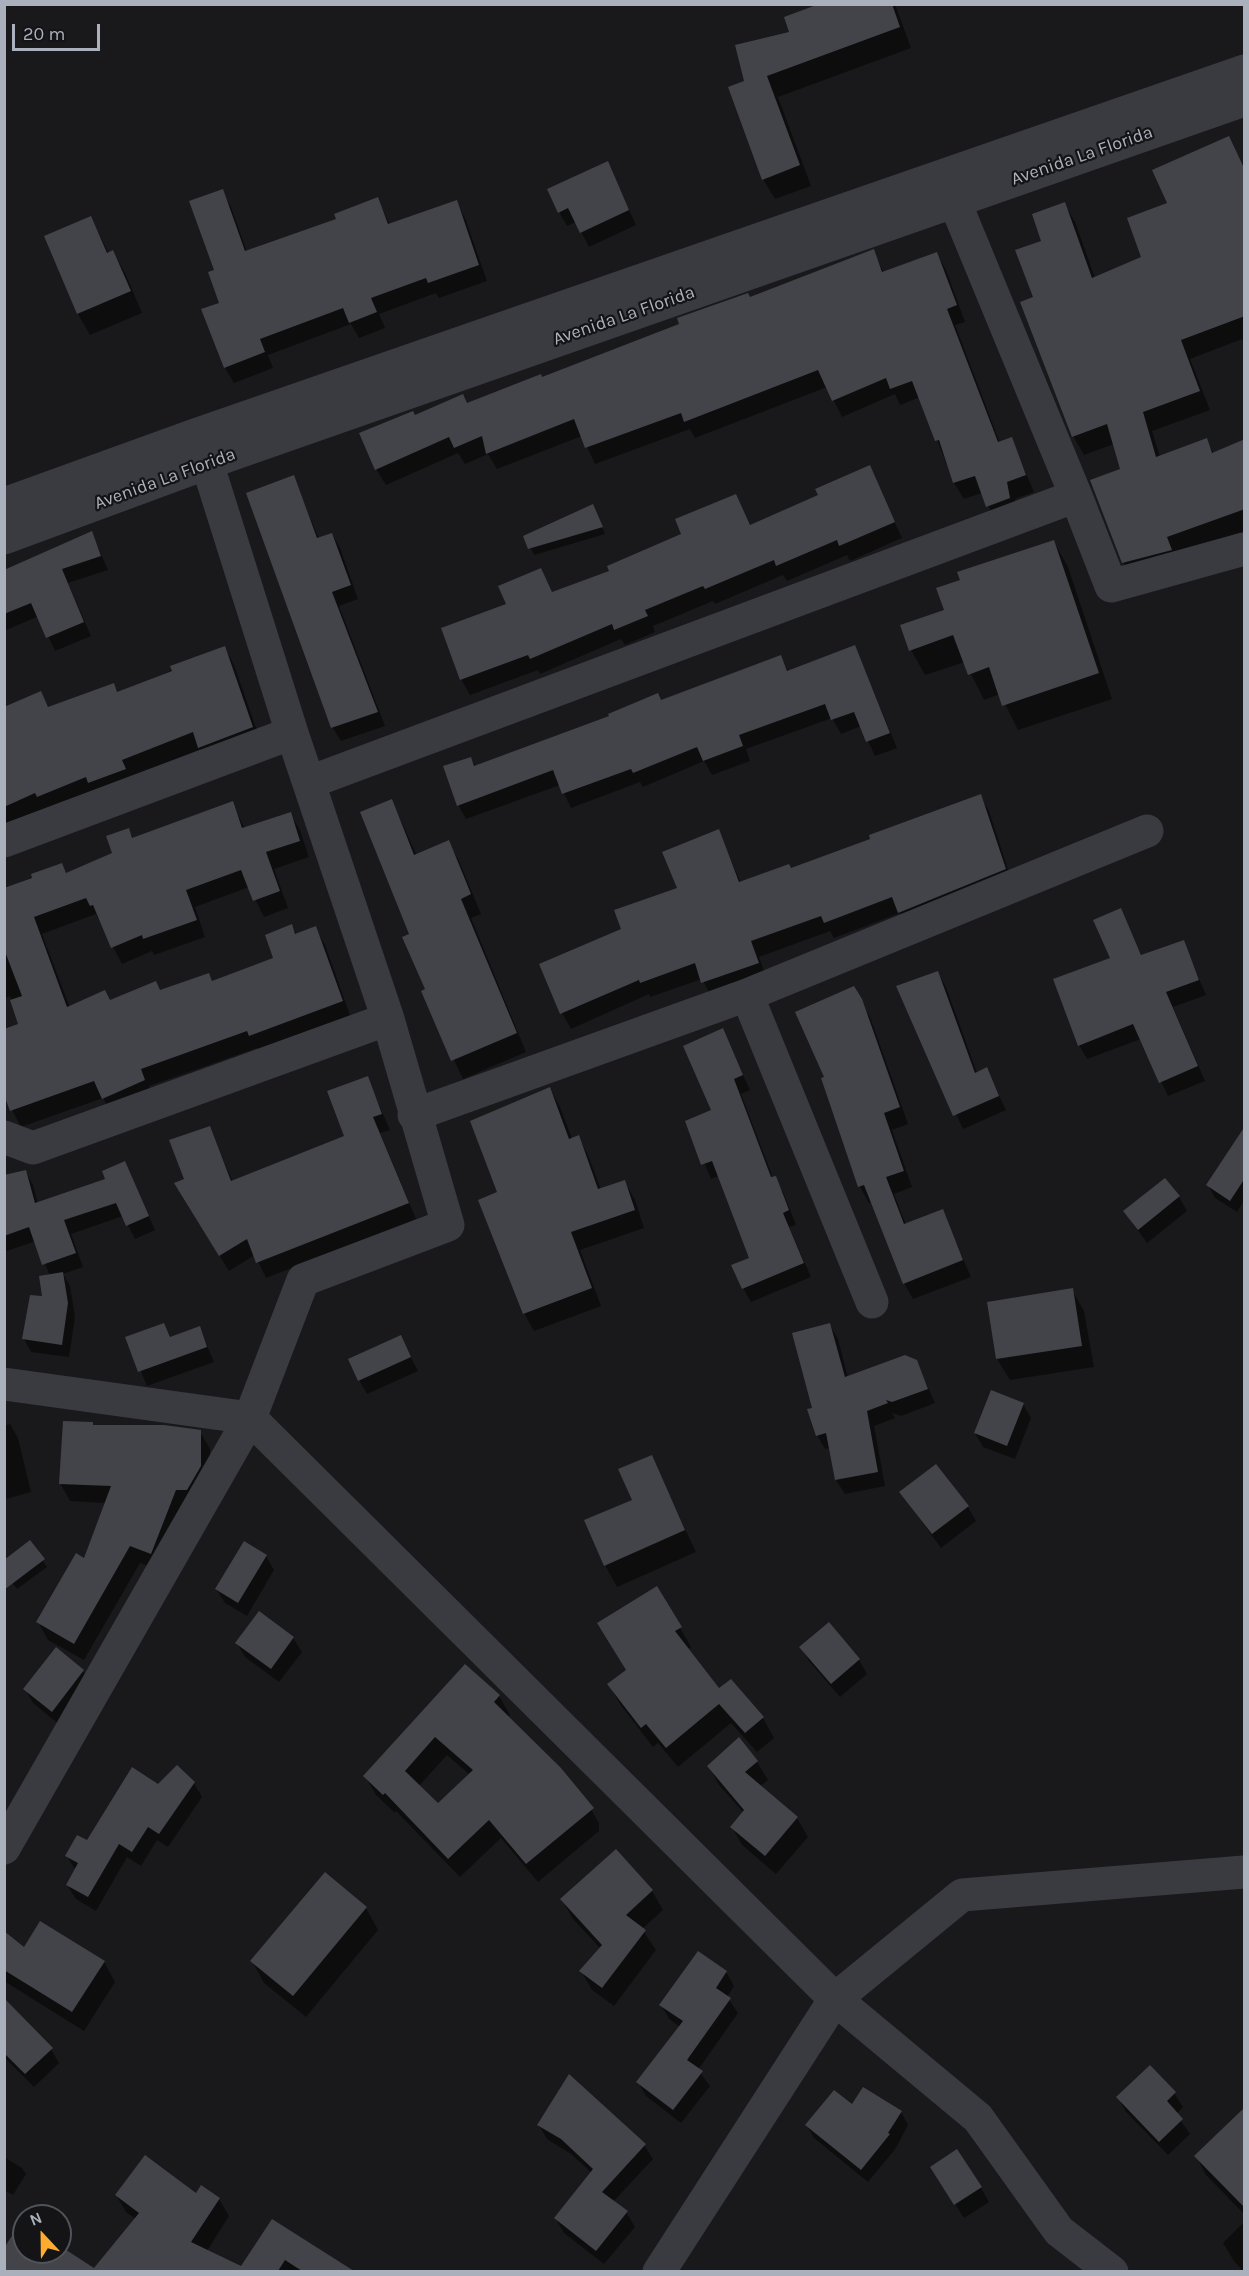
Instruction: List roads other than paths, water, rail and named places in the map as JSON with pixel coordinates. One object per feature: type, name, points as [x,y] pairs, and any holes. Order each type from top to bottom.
[{"type":"street","points":[[4,504],[201,449],[1245,71]]},
{"type":"street","name":"Avenida La Florida","points":[[4,538],[201,449],[954,200],[1245,100]]},
{"type":"street","points":[[954,200],[1111,586],[1245,549]]},
{"type":"street","points":[[4,1848],[250,1418],[303,1280],[448,1225],[414,1115],[388,1019],[292,733],[201,449]]},
{"type":"street","points":[[310,782],[1076,496]]},
{"type":"street","points":[[4,841],[292,733]]},
{"type":"street","points":[[414,1115],[747,995],[1147,831]]},
{"type":"street","points":[[747,995],[872,1302]]},
{"type":"street","points":[[4,1137],[33,1148],[388,1019]]},
{"type":"street","points":[[4,1384],[250,1418],[835,1999],[978,2118],[1059,2230],[1112,2271]]},
{"type":"street","points":[[659,2271],[835,1999],[962,1895],[1245,1872]]}]
